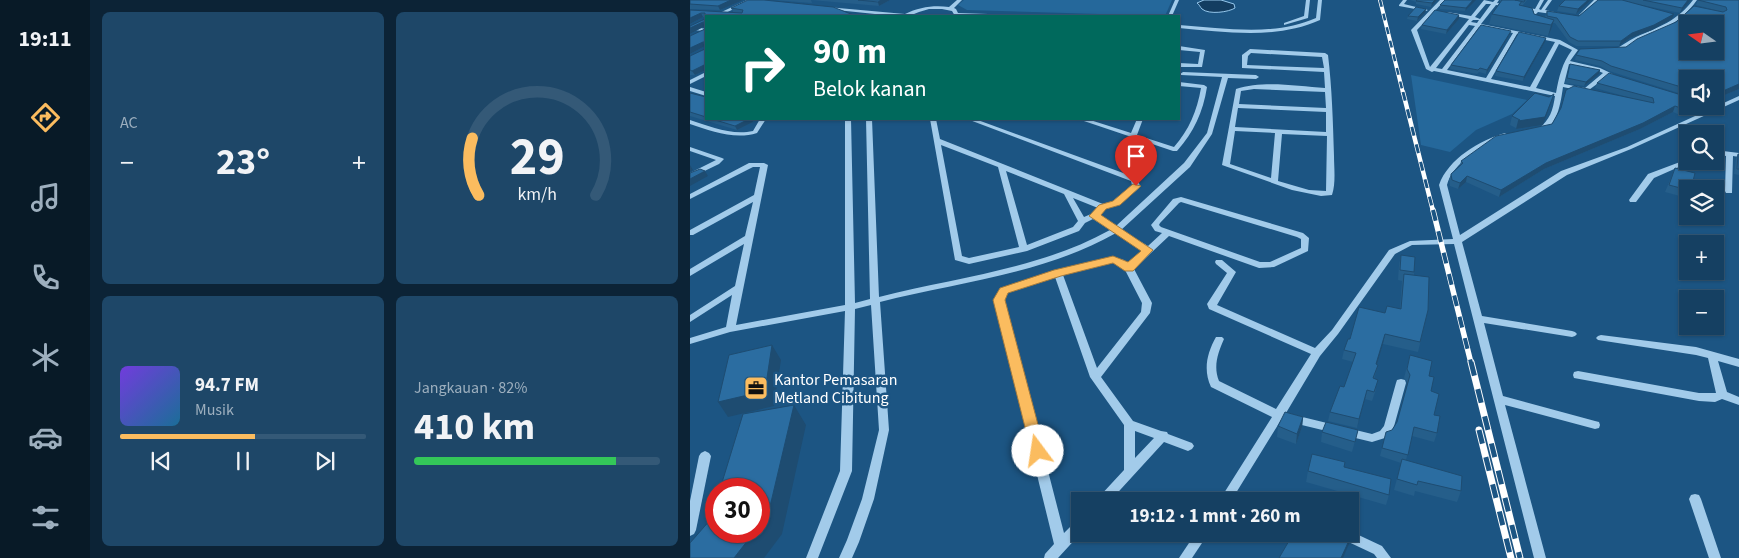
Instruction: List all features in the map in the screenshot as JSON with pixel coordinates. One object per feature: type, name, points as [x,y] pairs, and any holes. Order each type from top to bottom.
[{"type":"street","points":[[705,12],[718,15],[752,0],[761,1]]},
{"type":"street","points":[[830,0],[818,7],[896,15]]},
{"type":"street","points":[[938,8],[947,0]]},
{"type":"street","points":[[950,9],[960,0]]},
{"type":"street","points":[[1170,15],[1177,0]]},
{"type":"street","points":[[1180,22],[1286,24],[1306,17],[1308,0]]},
{"type":"street","points":[[1180,27],[1284,30],[1304,26],[1318,18],[1320,0]]},
{"type":"street","points":[[1405,0],[1402,5],[1558,41],[1578,51],[1563,66],[1559,95],[1551,121],[1546,128],[1534,131]]},
{"type":"street","points":[[1443,0],[1414,30],[1427,68],[1559,95]]},
{"type":"street","points":[[1534,21],[1542,0]]},
{"type":"street","points":[[1539,11],[1550,0]]},
{"type":"street","points":[[1575,17],[1580,18],[1597,0]]},
{"type":"street","points":[[1682,15],[1695,0]]},
{"type":"street","points":[[1432,70],[1486,1],[1567,16]]},
{"type":"street","points":[[1443,72],[1496,2]]},
{"type":"street","points":[[1690,7],[1698,9]]},
{"type":"street","points":[[908,15],[916,11],[938,8],[950,9],[957,15]]},
{"type":"street","points":[[1672,15],[1679,17]]},
{"type":"street","points":[[1610,51],[1621,50],[1633,41],[1655,33],[1679,18]]},
{"type":"street","points":[[690,28],[698,24]]},
{"type":"street","points":[[690,28],[705,30]]},
{"type":"street","points":[[698,34],[705,30]]},
{"type":"street","points":[[1487,81],[1516,32]]},
{"type":"street","points":[[1532,90],[1558,41]]},
{"type":"street","points":[[1180,48],[1203,50],[1200,66],[1180,65]]},
{"type":"street","points":[[1327,70],[1244,66],[1247,53],[1260,51],[1323,54],[1326,57],[1327,70],[1327,90],[1329,110],[1330,193],[1308,193],[1226,165],[1238,90],[1242,87],[1327,90]]},
{"type":"street","points":[[1567,62],[1598,69],[1606,74],[1623,79]]},
{"type":"street","points":[[1180,82],[1186,65]]},
{"type":"street","points":[[1255,87],[1257,67]]},
{"type":"street","points":[[1183,74],[1256,77]]},
{"type":"street","points":[[1586,90],[1606,74]]},
{"type":"street","points":[[693,81],[705,75]]},
{"type":"street","points":[[690,341],[730,329],[850,308],[908,292],[1026,267],[1090,244],[1116,230],[1187,165],[1210,133],[1225,76]]},
{"type":"street","points":[[1092,121],[1175,150],[1187,137],[1193,125],[1204,87],[1180,84]]},
{"type":"street","points":[[1560,85],[1595,93]]},
{"type":"street","points":[[690,89],[705,94]]},
{"type":"street","points":[[1724,103],[1739,98]]},
{"type":"street","points":[[1235,106],[1329,110]]},
{"type":"street","points":[[1231,492],[1317,353],[1335,332],[1392,252],[1410,244],[1457,241],[1564,173],[1629,148],[1697,115]]},
{"type":"street","points":[[690,122],[712,129],[750,134],[755,132],[762,120]]},
{"type":"street","points":[[812,558],[846,471],[850,308],[848,120]]},
{"type":"street","points":[[845,558],[853,542],[868,499],[884,430],[876,301],[869,120]]},
{"type":"street","points":[[933,120],[958,258],[970,261],[1024,249],[1069,232],[1076,229],[1082,221],[1094,216],[1103,207],[1116,203],[1136,186],[1136,182],[973,120]]},
{"type":"street","points":[[1133,136],[1140,120]]},
{"type":"street","points":[[1232,129],[1329,134]]},
{"type":"street","points":[[1274,181],[1279,131]]},
{"type":"street","points":[[1514,133],[1493,138],[1477,148],[1447,172],[1443,185],[1540,558]]},
{"type":"street","points":[[938,140],[1103,207]]},
{"type":"street","points":[[690,149],[720,159],[717,163],[690,176]]},
{"type":"street","points":[[1724,153],[1739,155]]},
{"type":"street","points":[[1729,191],[1730,153]]},
{"type":"street","points":[[690,197],[752,165],[764,165],[730,329]]},
{"type":"street","points":[[1633,200],[1651,176],[1679,165]]},
{"type":"street","points":[[1001,166],[1024,249]]},
{"type":"street","points":[[1067,192],[1082,221]]},
{"type":"street","points":[[690,233],[756,197]]},
{"type":"street","points":[[1188,200],[1300,235],[1305,238],[1306,246],[1305,249],[1271,265],[1259,265],[1167,233],[1155,225],[1156,222],[1176,201],[1188,200]]},
{"type":"street","points":[[1094,216],[1148,250]]},
{"type":"street","points":[[1129,268],[1167,233]]},
{"type":"street","points":[[690,272],[749,237]]},
{"type":"street","points":[[1062,545],[999,300],[1004,291],[1058,273],[1113,260],[1121,262],[1129,268],[1147,303],[1145,313],[1095,377]]},
{"type":"street","points":[[1219,262],[1232,272],[1212,307],[1317,353]]},
{"type":"street","points":[[1058,273],[1095,377],[1129,424],[1130,472]]},
{"type":"street","points":[[690,319],[739,287]]},
{"type":"street","points":[[1478,319],[1572,334]]},
{"type":"street","points":[[1601,338],[1712,356],[1739,363]]},
{"type":"street","points":[[1218,339],[1212,355],[1210,368],[1216,384],[1278,415],[1372,438],[1378,438],[1389,427],[1401,383]]},
{"type":"street","points":[[1712,356],[1722,395]]},
{"type":"street","points":[[1578,375],[1699,398],[1715,398],[1722,395],[1739,401]]},
{"type":"street","points":[[1499,399],[1595,425]]},
{"type":"street","points":[[1129,424],[1163,435],[1188,446]]},
{"type":"street","points":[[1111,492],[1163,435]]},
{"type":"street","points":[[690,530],[705,456]]},
{"type":"street","points":[[1695,498],[1716,558]]},
{"type":"street","points":[[1050,558],[1071,535]]},
{"type":"street","points":[[1359,541],[1378,550],[1385,558]]},
{"type":"street","points":[[1185,558],[1196,542]]},
{"type":"shaded area","points":[[964,0],[1172,0],[1165,15],[967,10],[958,5]]},
{"type":"shaded area","points":[[1204,0],[1221,0],[1234,4],[1235,8],[1224,12],[1205,11],[1197,3]]},
{"type":"shaded area","points":[[1411,75],[1527,100],[1512,114],[1476,130],[1450,152],[1421,145]]},
{"type":"building","points":[[690,0],[731,0],[718,6],[690,4]]},
{"type":"building","points":[[748,0],[764,0],[833,7],[853,15],[705,15],[705,13],[701,13],[690,18],[690,10],[742,13],[743,10],[731,8]]},
{"type":"building","points":[[858,0],[881,0],[878,2]]},
{"type":"building","points":[[1417,0],[1435,0],[1432,3]]},
{"type":"building","points":[[1445,0],[1473,0],[1466,8],[1440,5]]},
{"type":"building","points":[[1502,0],[1522,1],[1519,5],[1532,8],[1534,14],[1554,20],[1551,25],[1492,14]]},
{"type":"building","points":[[1565,0],[1588,0],[1578,9],[1559,6]]},
{"type":"building","points":[[1598,0],[1622,0],[1674,14],[1654,25],[1632,33],[1621,41],[1578,41],[1570,37],[1557,18],[1547,16],[1547,11],[1579,16]]},
{"type":"building","points":[[1643,0],[1688,0],[1682,8]]},
{"type":"building","points":[[1698,0],[1739,0],[1739,84],[1724,91],[1724,70],[1679,70],[1679,86],[1611,66],[1602,61],[1576,55],[1580,49],[1626,47],[1637,39],[1679,19],[1679,60],[1724,60],[1724,15],[1684,15],[1694,6],[1723,12],[1727,10],[1726,7]]},
{"type":"building","points":[[1416,7],[1426,9],[1418,17],[1408,16]]},
{"type":"building","points":[[1435,10],[1459,15],[1447,30],[1422,25]]},
{"type":"building","points":[[705,19],[705,22],[690,28],[690,26]]},
{"type":"building","points":[[1481,25],[1511,31],[1487,70],[1451,65]]},
{"type":"building","points":[[705,29],[705,42],[690,48],[690,36]]},
{"type":"building","points":[[1519,32],[1546,38],[1524,77],[1496,71]]},
{"type":"building","points":[[705,49],[705,72],[704,65],[692,71],[690,70],[690,56]]},
{"type":"building","points":[[1570,64],[1600,70],[1586,82],[1567,78]]},
{"type":"building","points":[[1609,73],[1679,94],[1679,108],[1675,106],[1643,123],[1546,163],[1501,190],[1467,176],[1460,183],[1452,180],[1451,174],[1463,163],[1461,161],[1496,136],[1552,124],[1561,108],[1566,90],[1574,86],[1654,103],[1653,98],[1597,83]]},
{"type":"building","points":[[690,93],[705,97],[705,117],[690,112]]},
{"type":"building","points":[[1535,93],[1549,97],[1554,94],[1545,117],[1518,121],[1520,120],[1512,116]]},
{"type":"building","points":[[715,120],[747,120],[735,126]]},
{"type":"building","points":[[1738,154],[1739,169],[1737,169]]},
{"type":"building","points":[[1675,168],[1695,173],[1693,180],[1679,180],[1679,188],[1669,185]]},
{"type":"building","points":[[700,169],[705,171],[690,179],[690,173]]},
{"type":"building","points":[[1401,255],[1415,257],[1414,272],[1400,270]]},
{"type":"building","points":[[1404,274],[1429,277],[1428,310],[1420,342],[1385,334],[1373,378],[1378,380],[1374,392],[1367,390],[1359,419],[1330,412],[1340,386],[1344,387],[1356,353],[1344,350],[1348,339],[1350,339],[1359,307],[1385,313],[1387,306],[1401,309]]},
{"type":"building","points":[[772,345],[765,391],[718,402],[729,355]]},
{"type":"building","points":[[1410,355],[1432,361],[1429,376],[1434,377],[1431,391],[1439,394],[1434,415],[1440,416],[1437,433],[1414,427],[1408,455],[1382,448],[1386,432],[1392,430],[1397,422],[1410,375],[1407,369]]},
{"type":"building","points":[[794,405],[770,507],[770,478],[723,478],[743,414]]},
{"type":"building","points":[[1285,412],[1303,417],[1297,434],[1278,426]]},
{"type":"building","points":[[1326,422],[1358,430],[1355,442],[1322,432]]},
{"type":"building","points":[[1312,454],[1345,462],[1344,467],[1391,479],[1389,495],[1308,471]]},
{"type":"building","points":[[1402,459],[1462,476],[1461,491],[1418,481],[1417,485],[1397,479]]},
{"type":"building","points":[[705,526],[705,543],[746,543],[734,558],[690,558],[690,543]]},
{"type":"building","points":[[1288,542],[1348,542],[1341,558],[1279,558]]},
{"type":"railway","points":[[1380,0],[1403,93]]},
{"type":"railway","points":[[1403,92],[1433,211]]},
{"type":"railway","points":[[1433,210],[1471,363]]},
{"type":"railway","points":[[1471,362],[1520,558]]},
{"type":"railway","points":[[1479,430],[1511,558]]},
{"type":"place","name":"Kantor Pemasaran Metland Cibitung","points":[[756,388]]},
{"type":"route","points":[[1038,451],[999,300],[1004,291],[1014,286],[1058,273],[1113,260],[1121,262],[1129,268],[1148,250],[1094,216],[1103,207],[1116,203],[1136,186]]}]
